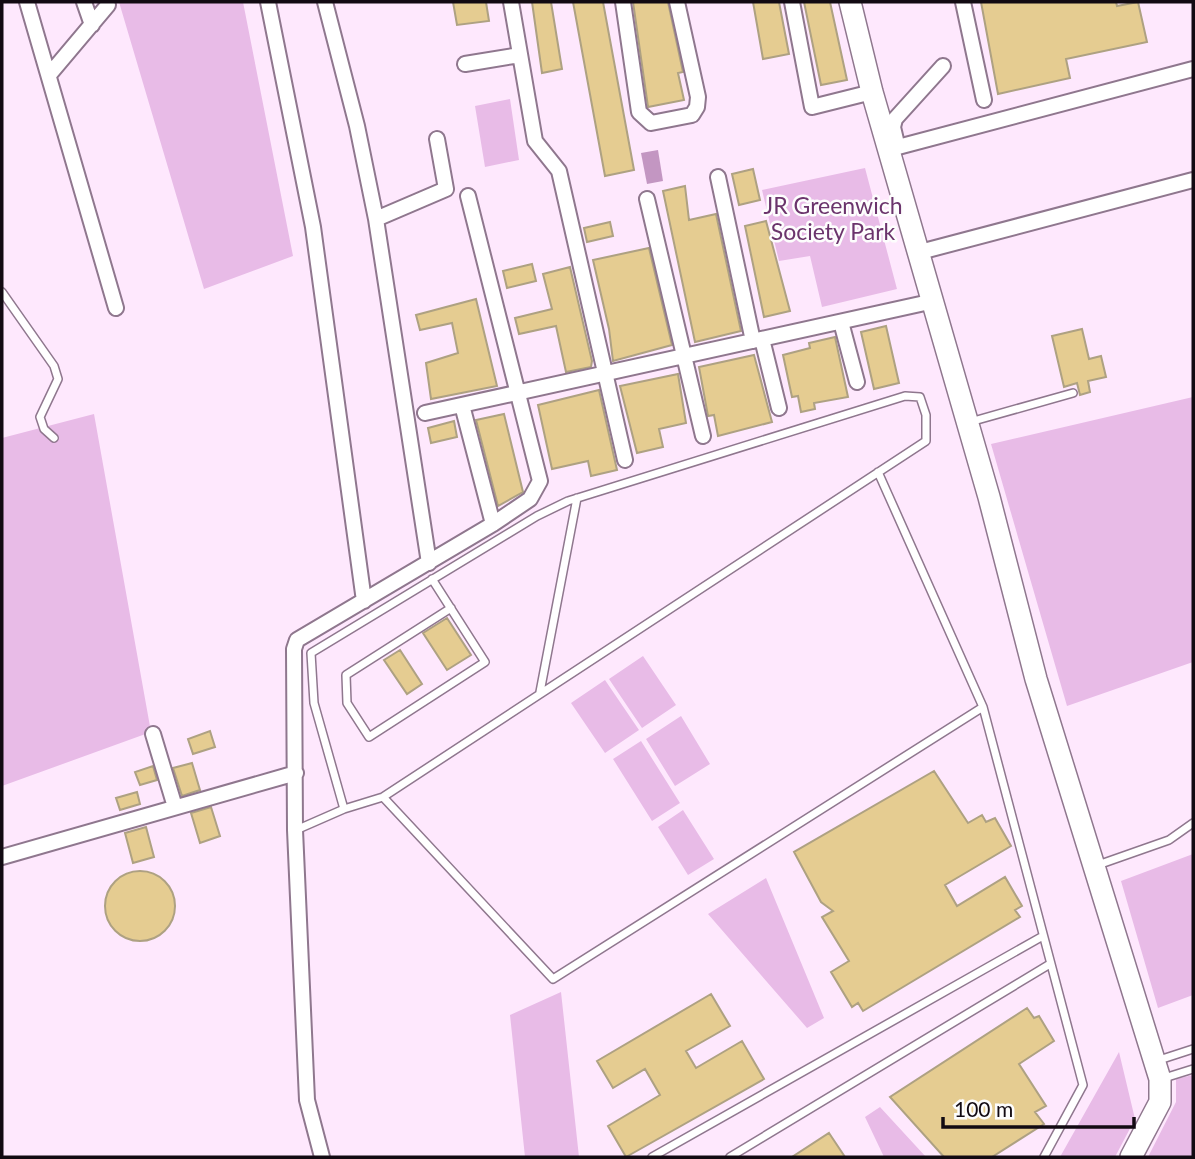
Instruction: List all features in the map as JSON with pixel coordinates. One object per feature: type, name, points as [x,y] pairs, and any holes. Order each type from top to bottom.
[{"type":"street","points":[[27,2],[116,308]]},
{"type":"street","points":[[84,2],[92,25]]},
{"type":"street","points":[[268,2],[313,227],[364,601]]},
{"type":"street","points":[[325,2],[358,126],[376,219],[429,563]]},
{"type":"street","points":[[511,2],[535,141],[559,171],[625,460]]},
{"type":"street","points":[[623,2],[639,112],[651,123],[692,116],[697,107],[698,97],[677,2]]},
{"type":"street","points":[[792,2],[812,107],[872,92]]},
{"type":"street","points":[[850,2],[872,92],[924,251]]},
{"type":"street","points":[[963,2],[984,100]]},
{"type":"street","points":[[49,75],[108,5]]},
{"type":"street","points":[[465,64],[520,55]]},
{"type":"street","points":[[943,66],[895,119],[893,127],[934,301],[1036,679],[1158,1070],[1162,1091],[1160,1102],[1131,1157]]},
{"type":"street","points":[[898,147],[1193,69]]},
{"type":"street","points":[[376,219],[446,190],[438,139]]},
{"type":"street","points":[[718,177],[758,340],[779,408]]},
{"type":"street","points":[[924,251],[1193,180]]},
{"type":"street","points":[[321,1157],[307,1100],[295,830],[294,649],[297,640],[429,563],[530,499],[540,481],[468,196]]},
{"type":"street","points":[[647,199],[703,436]]},
{"type":"street","points":[[425,413],[934,301]]},
{"type":"street","points":[[841,322],[857,382]]},
{"type":"street","points":[[462,405],[493,524]]},
{"type":"street","points":[[153,734],[175,807]]},
{"type":"street","points":[[2,857],[296,773]]},
{"type":"lane","points":[[2,292],[54,366],[58,379],[40,417],[44,429],[54,438]]},
{"type":"lane","points":[[968,422],[1073,393]]},
{"type":"lane","points":[[295,830],[344,809],[383,797],[926,440],[926,415],[920,397],[905,396],[577,498],[537,516],[311,653],[314,703],[344,809]]},
{"type":"lane","points":[[878,472],[984,707],[1083,1085],[1044,1157]]},
{"type":"lane","points":[[540,692],[577,498]]},
{"type":"lane","points":[[432,579],[451,608],[485,662],[369,737],[347,703],[346,676],[451,608]]},
{"type":"lane","points":[[383,797],[553,979],[984,707]]},
{"type":"lane","points":[[1094,867],[1169,840],[1193,823]]},
{"type":"lane","points":[[652,1157],[1043,936]]},
{"type":"lane","points":[[730,1157],[1050,964]]},
{"type":"lane","points":[[1158,1070],[1193,1049]]},
{"type":"lane","points":[[1158,1070],[1193,1069]]},
{"type":"green space","points":[[119,2],[243,2],[293,256],[204,289]]},
{"type":"green space","points":[[510,99],[519,160],[485,167],[475,106]]},
{"type":"green space","name":"JR Greenwich Society Park","points":[[865,168],[897,289],[822,307],[810,256],[779,261],[762,190]]},
{"type":"green space","points":[[1193,397],[1193,662],[1067,706],[991,444]]},
{"type":"green space","points":[[94,414],[151,732],[2,786],[2,438]]},
{"type":"green space","points":[[643,656],[676,705],[642,728],[609,679]]},
{"type":"green space","points":[[605,680],[639,730],[605,753],[571,703]]},
{"type":"green space","points":[[681,716],[710,764],[675,786],[646,739]]},
{"type":"green space","points":[[641,741],[680,803],[652,821],[613,759]]},
{"type":"green space","points":[[683,810],[714,859],[688,875],[658,827]]},
{"type":"green space","points":[[1193,854],[1193,995],[1158,1008],[1121,881]]},
{"type":"green space","points":[[766,878],[824,1018],[807,1028],[708,914]]},
{"type":"green space","points":[[561,992],[579,1157],[525,1157],[510,1015]]},
{"type":"green space","points":[[1119,1052],[1135,1119],[1115,1157],[1060,1157]]},
{"type":"green space","points":[[1193,1075],[1193,1157],[1148,1157],[1176,1102],[1176,1079]]},
{"type":"green space","points":[[880,1107],[926,1157],[884,1157],[865,1117]]},
{"type":"shaded area","points":[[658,150],[663,181],[647,184],[641,153]]},
{"type":"building","points":[[453,2],[486,2],[489,21],[457,25]]},
{"type":"building","points":[[532,2],[551,2],[562,69],[542,73]]},
{"type":"building","points":[[573,2],[603,2],[634,170],[605,176]]},
{"type":"building","points":[[633,2],[668,2],[683,72],[678,73],[684,100],[648,107]]},
{"type":"building","points":[[753,2],[779,2],[789,54],[763,59]]},
{"type":"building","points":[[804,2],[830,2],[847,80],[821,85]]},
{"type":"building","points":[[981,2],[1116,2],[1117,6],[1138,2],[1147,42],[1066,59],[1070,78],[998,94]]},
{"type":"building","points":[[753,169],[760,200],[739,205],[732,174]]},
{"type":"building","points":[[685,186],[689,220],[716,214],[741,331],[695,342],[663,191]]},
{"type":"building","points":[[766,221],[790,311],[764,317],[745,226]]},
{"type":"building","points":[[610,222],[613,236],[587,242],[584,228]]},
{"type":"building","points":[[649,248],[672,345],[613,361],[609,329],[593,260]]},
{"type":"building","points":[[532,264],[536,281],[507,288],[503,271]]},
{"type":"building","points":[[570,267],[592,361],[591,367],[566,372],[556,326],[519,334],[515,318],[552,309],[543,274]]},
{"type":"building","points":[[476,299],[497,386],[431,399],[426,363],[458,353],[452,323],[420,330],[416,315]]},
{"type":"building","points":[[886,326],[899,383],[874,389],[861,332]]},
{"type":"building","points":[[1082,329],[1089,359],[1101,356],[1106,377],[1088,381],[1090,392],[1080,395],[1077,383],[1064,387],[1052,336]]},
{"type":"building","points":[[835,337],[848,397],[814,403],[815,409],[801,412],[798,396],[792,397],[783,355],[810,348],[809,343]]},
{"type":"building","points":[[754,355],[772,422],[718,436],[714,415],[708,416],[699,367]]},
{"type":"building","points":[[678,374],[686,423],[659,429],[663,447],[637,453],[620,386]]},
{"type":"building","points":[[599,390],[617,470],[591,476],[588,461],[552,469],[538,405]]},
{"type":"building","points":[[504,414],[523,492],[498,506],[476,420]]},
{"type":"building","points":[[454,421],[457,437],[431,443],[428,428]]},
{"type":"building","points":[[447,618],[471,655],[447,670],[423,633]]},
{"type":"building","points":[[400,650],[422,684],[407,694],[384,660]]},
{"type":"building","points":[[210,731],[215,747],[193,754],[188,739]]},
{"type":"building","points":[[192,763],[200,790],[182,796],[173,768]]},
{"type":"building","points":[[153,766],[157,780],[140,785],[135,772]]},
{"type":"building","points":[[934,771],[968,823],[982,815],[986,822],[995,818],[1011,846],[945,885],[957,906],[1005,877],[1022,906],[1015,910],[1020,917],[863,1011],[858,1003],[852,1007],[831,972],[849,961],[822,917],[833,911],[821,902],[794,852]]},
{"type":"building","points":[[137,792],[140,804],[120,810],[116,798]]},
{"type":"building","points":[[211,807],[220,836],[200,843],[191,813]]},
{"type":"building","points":[[146,827],[154,857],[133,863],[125,833]]},
{"type":"building","points":[[140,871],[159,877],[169,887],[175,906],[169,925],[159,935],[140,941],[121,935],[111,925],[105,906],[111,887],[121,877]]},
{"type":"building","points":[[711,994],[730,1026],[686,1051],[696,1068],[742,1041],[764,1079],[626,1157],[608,1126],[660,1095],[645,1069],[613,1088],[597,1061]]},
{"type":"building","points":[[1027,1008],[1034,1018],[1039,1016],[1054,1041],[1019,1064],[1046,1106],[1035,1112],[1044,1124],[992,1157],[944,1157],[890,1097]]},
{"type":"building","points":[[829,1133],[845,1157],[792,1157]]}]
